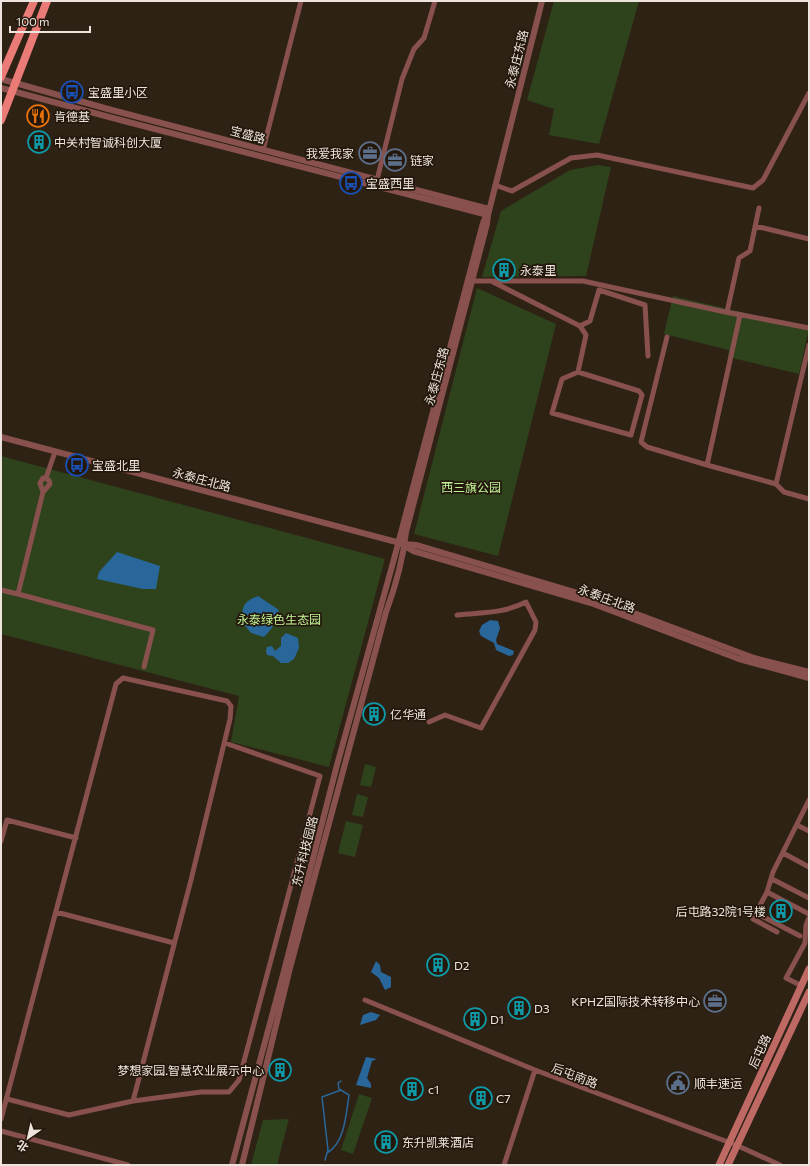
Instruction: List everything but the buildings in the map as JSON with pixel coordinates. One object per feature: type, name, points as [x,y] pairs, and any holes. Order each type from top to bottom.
[{"type":"main road","points":[[1,78],[34,1]]},
{"type":"main road","points":[[1,120],[47,1]]},
{"type":"main road","name":"后屯路","points":[[719,1165],[728,1142],[809,969]]},
{"type":"main road","points":[[802,986],[809,991]]},
{"type":"main road","name":"后屯路","points":[[728,1165],[809,991]]},
{"type":"street","points":[[263,150],[301,1]]},
{"type":"street","points":[[377,180],[402,79],[414,49],[424,38],[435,1]]},
{"type":"street","name":"永泰庄东路","points":[[402,544],[487,224],[488,212],[542,1]]},
{"type":"street","name":"宝盛路","points":[[1,78],[377,180],[488,212]]},
{"type":"street","name":"宝盛路","points":[[1,88],[488,212]]},
{"type":"street","points":[[495,186],[512,191],[544,172],[572,158],[597,155],[753,188],[763,180],[809,93]]},
{"type":"street","points":[[727,312],[739,258],[750,251],[759,208]]},
{"type":"street","points":[[755,226],[809,239]]},
{"type":"street","points":[[578,372],[586,335],[580,326],[494,282],[470,281],[583,281],[740,315],[707,465]]},
{"type":"street","points":[[580,326],[590,322],[599,290],[645,305],[648,356]]},
{"type":"street","points":[[727,312],[809,328]]},
{"type":"street","points":[[667,337],[641,442],[647,447],[776,484],[784,492],[809,499]]},
{"type":"street","points":[[776,484],[809,345]]},
{"type":"street","points":[[578,372],[639,391],[642,395],[631,435],[552,413],[562,379],[578,372]]},
{"type":"street","name":"永泰庄北路","points":[[1,437],[402,544],[416,545],[594,598],[754,658],[809,672]]},
{"type":"street","points":[[43,492],[40,483],[42,479],[46,478],[55,452]]},
{"type":"street","points":[[18,594],[43,492],[50,484],[49,480],[46,478]]},
{"type":"street","name":"永泰庄北路","points":[[402,544],[413,551],[591,603],[739,658],[809,678]]},
{"type":"street","name":"东升科技园路","points":[[232,1165],[341,750],[402,544]]},
{"type":"street","name":"东升科技园路","points":[[242,1165],[290,968],[386,612],[395,588],[402,544]]},
{"type":"street","points":[[1,590],[153,630],[144,667]]},
{"type":"street","points":[[428,722],[446,715],[481,728],[535,630],[536,622],[526,602],[513,608],[489,614],[457,615]]},
{"type":"street","points":[[1,1119],[116,684],[123,678],[227,701],[231,706],[225,743],[192,880],[132,1101]]},
{"type":"street","points":[[7,1099],[69,1115],[132,1101],[201,1092],[229,1092],[239,1080],[320,776],[225,743]]},
{"type":"street","points":[[777,932],[753,920],[767,892],[773,872],[809,800]]},
{"type":"street","points":[[1,841],[6,820],[76,838]]},
{"type":"street","points":[[797,825],[809,831]]},
{"type":"street","points":[[783,853],[809,867]]},
{"type":"street","points":[[772,879],[809,898]]},
{"type":"street","points":[[767,892],[809,914]]},
{"type":"street","points":[[56,912],[174,943]]},
{"type":"street","points":[[756,913],[800,936]]},
{"type":"street","points":[[802,986],[786,978],[805,943],[806,925],[809,918]]},
{"type":"street","name":"后屯南路","points":[[365,1000],[535,1070],[736,1145],[780,1165]]},
{"type":"street","points":[[504,1165],[535,1070]]},
{"type":"street","points":[[1,1131],[110,1163],[128,1165]]},
{"type":"green space","points":[[554,1],[639,1],[599,144],[549,135],[554,109],[527,100]]},
{"type":"green space","points":[[598,165],[611,167],[586,276],[482,277],[501,211],[570,170]]},
{"type":"green space","name":"西三旗公园","points":[[477,288],[556,324],[498,556],[414,534]]},
{"type":"green space","points":[[673,296],[809,328],[799,374],[728,357],[729,350],[664,334]]},
{"type":"green space","name":"永泰绿色生态园","points":[[1,456],[385,559],[329,767],[231,742],[239,696],[1,634]]},
{"type":"green space","points":[[365,764],[376,767],[371,787],[360,785]]},
{"type":"green space","points":[[357,794],[368,797],[363,817],[352,815]]},
{"type":"green space","points":[[346,821],[363,825],[355,857],[338,853]]},
{"type":"green space","points":[[359,1094],[372,1098],[353,1154],[341,1150]]},
{"type":"green space","points":[[289,1119],[277,1165],[251,1165],[263,1120]]},
{"type":"water","points":[[117,552],[160,566],[156,589],[143,589],[97,579],[99,572]]},
{"type":"water","points":[[258,596],[279,610],[272,628],[264,637],[251,633],[242,622],[244,605],[249,600]]},
{"type":"water","points":[[490,620],[498,621],[500,628],[496,640],[497,644],[514,651],[513,655],[509,656],[496,650],[494,643],[481,636],[479,631],[482,625]]},
{"type":"water","points":[[286,633],[298,638],[299,648],[294,659],[288,663],[281,663],[273,656],[267,655],[266,651],[267,647],[272,646],[275,651],[281,646],[281,638]]},
{"type":"water","points":[[376,961],[380,965],[381,972],[391,977],[391,987],[385,990],[379,978],[371,972]]},
{"type":"water","points":[[371,1012],[380,1015],[376,1020],[360,1025],[363,1015]]},
{"type":"water","points":[[366,1057],[377,1059],[372,1061],[367,1078],[371,1084],[371,1088],[356,1085]]},
{"type":"waterway","points":[[327,1153],[338,1142],[344,1127],[349,1095],[339,1089],[338,1083],[341,1081]]},
{"type":"waterway","points":[[325,1160],[328,1150],[322,1097],[341,1090]]},
{"type":"place","name":"宝盛里小区","points":[[72,92]]},
{"type":"place","name":"肯德基","points":[[38,116]]},
{"type":"place","name":"中关村智诚科创大厦","points":[[39,142]]},
{"type":"place","name":"我爱我家","points":[[370,153]]},
{"type":"place","name":"链家","points":[[395,160]]},
{"type":"place","name":"宝盛西里","points":[[351,183]]},
{"type":"place","name":"永泰里","points":[[504,270]]},
{"type":"place","name":"宝盛北里","points":[[77,465]]},
{"type":"place","name":"亿华通","points":[[374,714]]},
{"type":"place","name":"后屯路32院1号楼","points":[[781,911]]},
{"type":"place","name":"D2","points":[[438,965]]},
{"type":"place","name":"KPHZ国际技术转移中心","points":[[715,1001]]},
{"type":"place","name":"D3","points":[[519,1008]]},
{"type":"place","name":"D1","points":[[475,1019]]},
{"type":"place","name":"梦想家园.智慧农业展示中心","points":[[280,1070]]},
{"type":"place","name":"顺丰速运","points":[[678,1083]]},
{"type":"place","name":"c1","points":[[412,1089]]},
{"type":"place","name":"C7","points":[[481,1098]]},
{"type":"place","name":"东升凯莱酒店","points":[[386,1142]]}]
